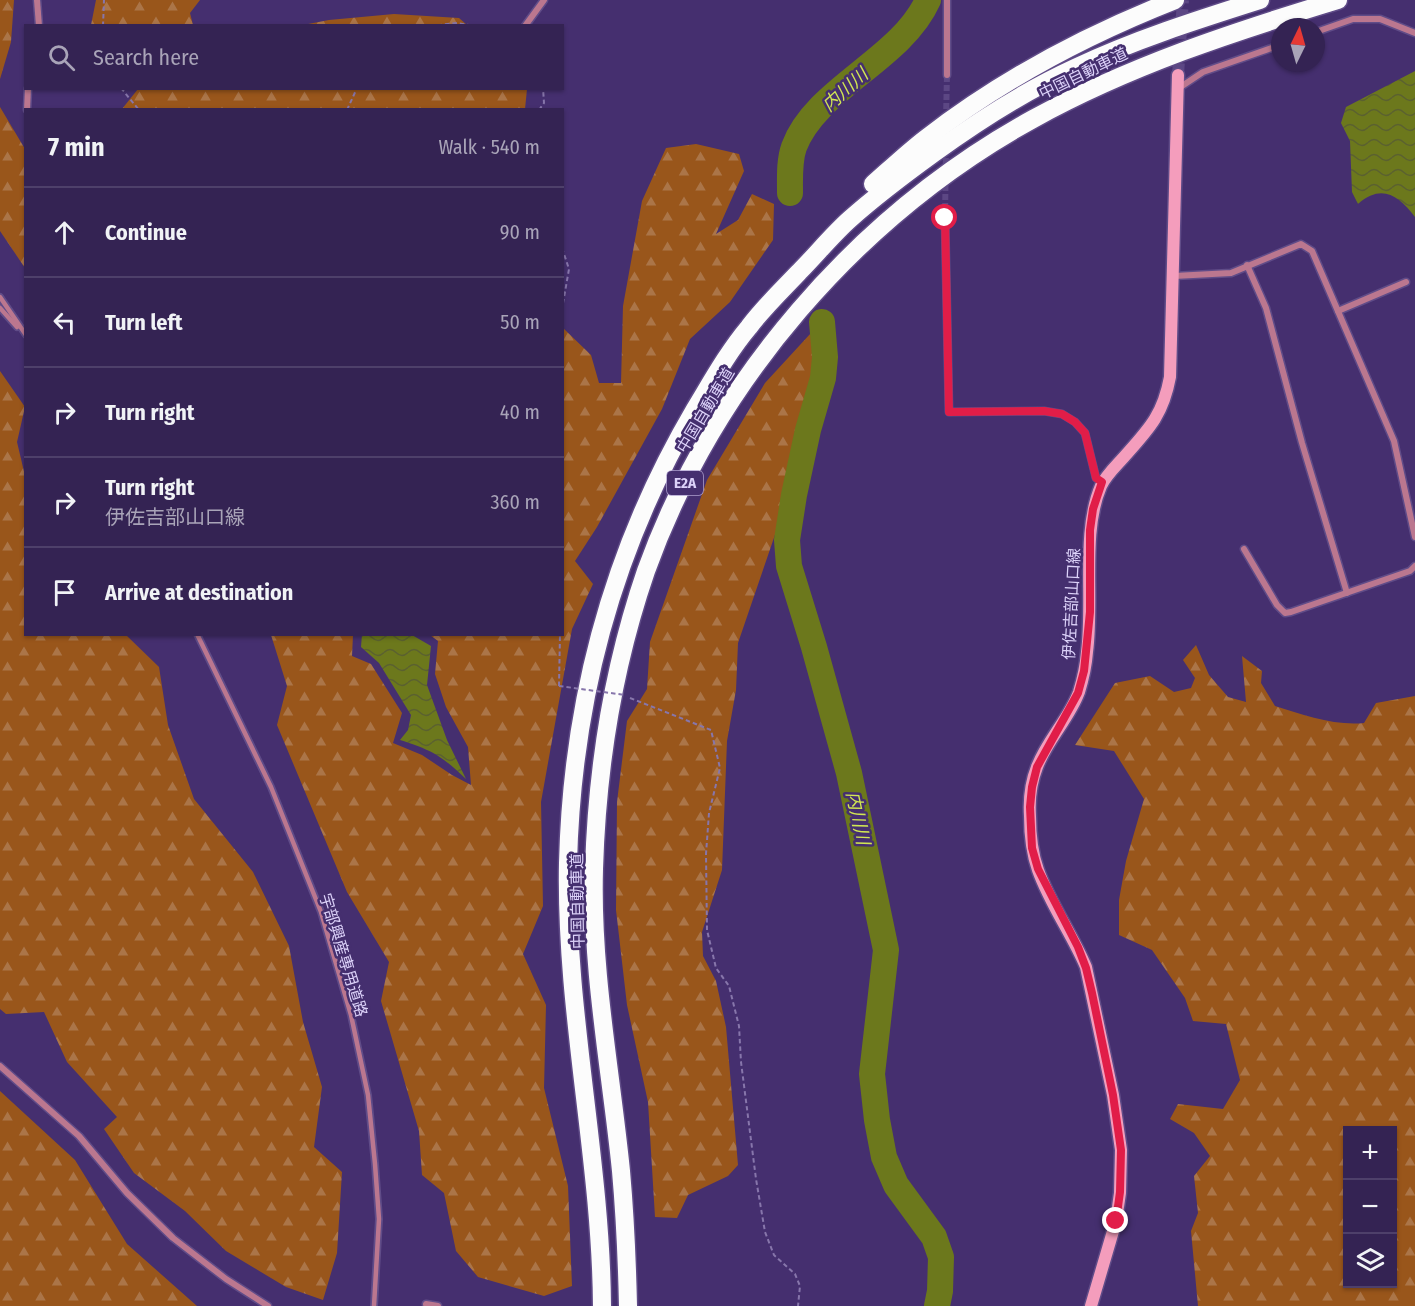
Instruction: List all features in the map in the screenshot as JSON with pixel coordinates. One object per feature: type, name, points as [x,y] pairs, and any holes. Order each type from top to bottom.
[{"type":"highway","points":[[764,309],[847,206],[926,138],[1040,63],[1079,42],[1175,0]]},
{"type":"highway","name":"中国自動車道","points":[[602,1306],[595,1184],[571,955],[569,909],[571,800],[583,708],[597,642],[621,566],[644,508],[667,460],[715,376],[747,329],[848,221],[894,182],[966,130],[1018,97],[1075,68],[1183,23],[1260,0]]},
{"type":"highway","name":"中国自動車道","points":[[628,1306],[621,1172],[605,1039],[594,910],[599,781],[604,738],[621,654],[634,610],[648,568],[701,452],[746,378],[819,288],[858,248],[891,219],[961,164],[1029,121],[1144,65],[1338,0]]},
{"type":"main road","name":"伊佐吉部山口線","points":[[1091,1306],[1116,1221],[1121,1169],[1119,1128],[1086,968],[1078,947],[1038,869],[1032,848],[1030,807],[1037,767],[1078,693],[1084,671],[1090,612],[1090,530],[1093,509],[1102,482],[1160,414],[1166,397],[1172,354],[1178,75]]},
{"type":"street","points":[[37,0],[39,24]]},
{"type":"street","points":[[526,24],[544,0]]},
{"type":"street","points":[[947,0],[947,75]]},
{"type":"street","points":[[1325,29],[1353,19],[1380,19],[1415,33]]},
{"type":"street","points":[[1178,89],[1203,72],[1271,48]]},
{"type":"street","points":[[27,108],[28,90]]},
{"type":"street","points":[[945,218],[949,412],[1044,411],[1062,414],[1075,422],[1085,433],[1096,478],[1102,482]]},
{"type":"street","points":[[1174,276],[1231,273],[1301,244],[1312,251],[1394,441],[1415,537]]},
{"type":"street","points":[[1247,265],[1266,308],[1302,443],[1347,593]]},
{"type":"street","points":[[1338,311],[1406,282]]},
{"type":"street","points":[[1244,549],[1277,605],[1285,613],[1410,571],[1415,566]]},
{"type":"street","points":[[0,1066],[79,1136],[127,1193],[173,1238],[226,1279],[268,1306]]},
{"type":"street","points":[[426,1304],[438,1306]]},
{"type":"lane","points":[[0,297],[24,332]]},
{"type":"lane","points":[[0,308],[24,333]]},
{"type":"lane","name":"宇部興産専用道路","points":[[198,636],[271,787],[321,912],[351,1015],[368,1095],[375,1164],[379,1219],[375,1306]]},
{"type":"path","points":[[103,24],[104,0]]},
{"type":"path","points":[[448,24],[463,24]]},
{"type":"path","points":[[123,90],[138,108]]},
{"type":"path","points":[[348,108],[356,90]]},
{"type":"path","points":[[540,108],[544,103],[543,90]]},
{"type":"path","points":[[564,254],[569,268],[564,297]]},
{"type":"path","points":[[560,636],[559,686],[625,695],[711,730],[720,768],[709,813],[706,854],[707,930],[716,968],[729,986],[739,1026],[741,1062],[765,1232],[774,1255],[795,1274],[800,1286],[798,1306]]},
{"type":"green space","points":[[0,0],[14,0],[11,42],[0,79]]},
{"type":"green space","points":[[96,0],[200,0],[190,13],[193,24],[91,24]]},
{"type":"green space","points":[[394,14],[459,18],[466,24],[308,24]]},
{"type":"green space","points":[[137,90],[527,90],[525,108],[123,108]]},
{"type":"green space","points":[[0,107],[24,147],[24,267],[0,231]]},
{"type":"green space","points":[[696,144],[739,154],[744,171],[716,234],[738,220],[752,194],[774,204],[773,240],[730,302],[690,339],[662,409],[597,527],[575,561],[593,584],[572,629],[541,802],[543,906],[523,954],[546,1005],[544,1088],[568,1186],[572,1286],[544,1296],[478,1277],[456,1251],[444,1193],[422,1175],[419,1131],[381,1001],[389,962],[347,892],[277,725],[287,686],[271,636],[353,636],[352,656],[371,664],[402,713],[393,743],[422,755],[471,785],[468,747],[446,707],[435,674],[438,641],[431,636],[564,636],[564,329],[591,355],[599,383],[621,383],[623,306],[642,201],[666,148]]},
{"type":"green space","points":[[811,333],[819,352],[810,396],[778,526],[738,643],[736,690],[727,741],[722,870],[702,932],[703,956],[716,981],[726,1027],[738,1165],[728,1176],[688,1195],[677,1218],[655,1217],[648,1102],[627,1005],[616,910],[617,802],[627,721],[647,689],[650,642],[707,480],[765,383]]},
{"type":"green space","points":[[0,371],[24,406],[17,442],[24,472],[24,636],[127,636],[159,667],[168,725],[194,799],[253,872],[289,946],[303,1022],[322,1087],[314,1147],[342,1172],[337,1253],[323,1300],[286,1287],[226,1251],[185,1211],[134,1173],[104,1129],[117,1117],[67,1062],[44,1012],[6,1014],[0,1009]]},
{"type":"green space","points":[[1196,645],[1209,675],[1228,697],[1246,702],[1242,656],[1262,671],[1261,683],[1275,706],[1308,716],[1342,723],[1364,723],[1376,703],[1415,696],[1415,1306],[1198,1306],[1191,1231],[1198,1213],[1194,1176],[1210,1156],[1194,1133],[1170,1119],[1178,1104],[1223,1109],[1240,1080],[1226,1024],[1193,1021],[1185,998],[1152,950],[1119,935],[1119,900],[1126,861],[1144,799],[1114,751],[1075,745],[1115,683],[1150,676],[1174,692],[1191,688],[1195,678],[1183,660]]},
{"type":"green space","points":[[0,1091],[75,1160],[127,1244],[197,1306],[0,1306]]},
{"type":"water","points":[[1415,71],[1415,217],[1403,203],[1382,193],[1375,194],[1358,204],[1352,192],[1350,141],[1341,123],[1346,107]]},
{"type":"water","points":[[362,636],[414,636],[431,646],[427,685],[447,740],[466,779],[436,755],[400,740],[408,730],[411,715],[379,663],[361,647]]},
{"type":"waterway","name":"内川川","points":[[790,193],[792,152],[805,126],[839,90],[899,40],[915,21],[928,0]]},
{"type":"waterway","name":"内川川","points":[[822,322],[825,357],[823,378],[808,430],[794,495],[787,540],[789,566],[849,773],[886,950],[872,1074],[884,1157],[896,1185],[934,1237],[941,1257],[937,1306]]},
{"type":"tunnel","points":[[1178,75],[1183,0]]},
{"type":"tunnel","points":[[946,118],[947,75]]},
{"type":"tunnel","points":[[945,218],[946,149]]},
{"type":"route","points":[[945,218],[949,412],[1044,411],[1062,414],[1075,422],[1085,433],[1096,478],[1102,482],[1093,509],[1090,530],[1090,612],[1084,671],[1078,693],[1037,767],[1032,787],[1030,826],[1032,848],[1038,869],[1078,947],[1092,993],[1119,1128],[1121,1169],[1116,1221]]}]
